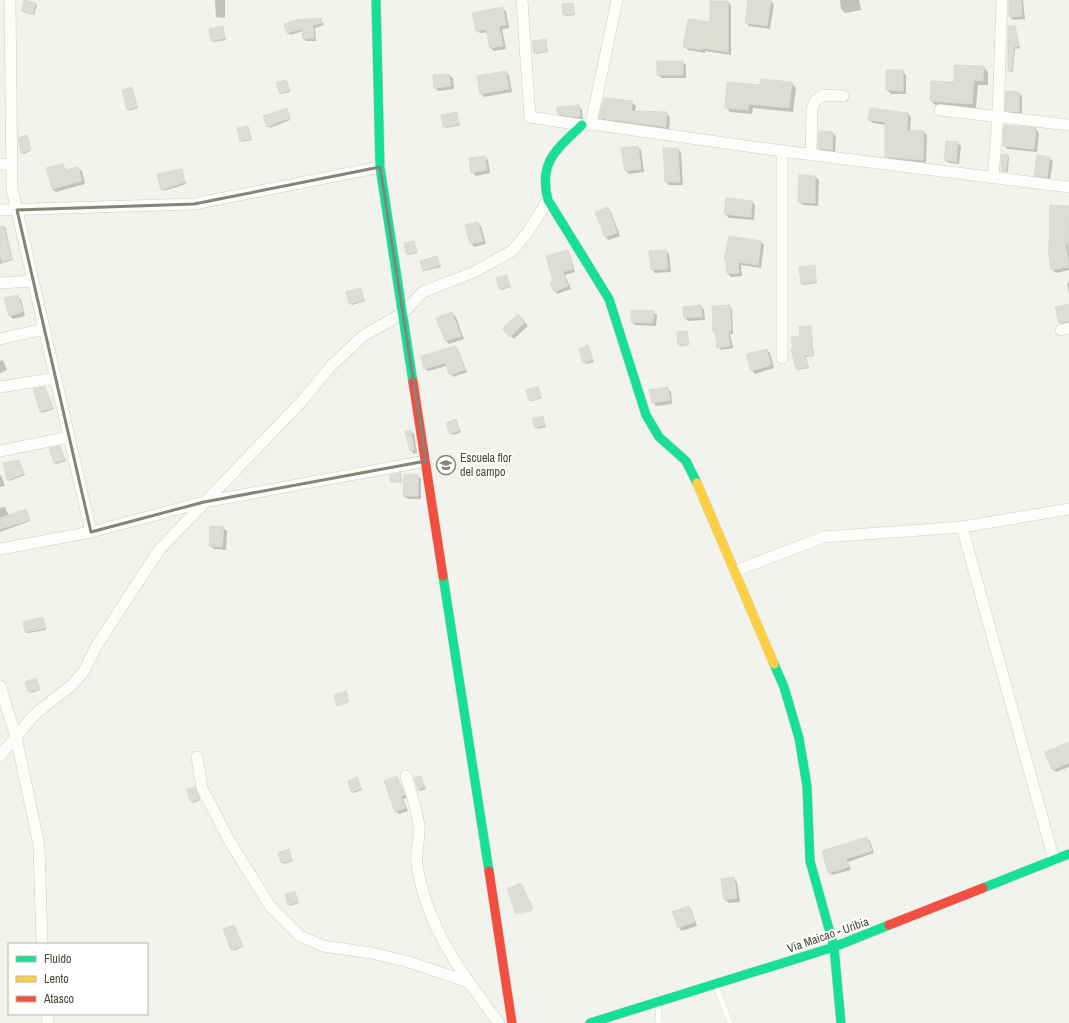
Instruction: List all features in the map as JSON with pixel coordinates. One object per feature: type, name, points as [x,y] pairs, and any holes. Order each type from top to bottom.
[{"type":"street","points":[[10,0],[5,75],[5,164],[17,210],[91,532]]},
{"type":"street","points":[[376,0],[380,167],[512,1023]]},
{"type":"street","points":[[522,0],[530,117],[782,151],[1069,187]]},
{"type":"street","points":[[618,0],[587,125],[552,156],[543,172],[543,184],[548,200],[609,299],[646,416],[659,437],[686,461],[697,482],[784,686],[799,738],[808,786],[807,820],[810,861],[834,947],[841,1023]]},
{"type":"street","points":[[993,178],[998,116],[1002,0]]},
{"type":"street","points":[[811,154],[812,109],[815,101],[823,95],[843,96]]},
{"type":"street","points":[[940,110],[1069,125]]},
{"type":"street","points":[[782,151],[782,358]]},
{"type":"street","points":[[0,210],[194,204],[380,167]]},
{"type":"street","points":[[0,756],[35,714],[72,685],[84,670],[97,645],[159,550],[302,401],[331,366],[363,336],[403,312],[423,292],[474,272],[512,251],[528,232],[548,200]]},
{"type":"street","points":[[0,283],[33,281]]},
{"type":"street","points":[[0,339],[44,329]]},
{"type":"street","points":[[0,386],[56,378]]},
{"type":"street","points":[[0,451],[69,437]]},
{"type":"street","points":[[0,549],[91,532],[204,502],[426,461]]},
{"type":"street","points":[[735,571],[824,537],[962,527],[1069,509]]},
{"type":"street","points":[[962,527],[1054,860]]},
{"type":"street","points":[[0,686],[16,737],[39,845],[42,943]]},
{"type":"street","points":[[197,757],[202,788],[230,842],[270,906],[300,936],[323,946],[371,953],[406,961],[468,982]]},
{"type":"street","points":[[406,776],[419,827],[416,864],[424,897],[443,943],[468,982],[498,1023]]},
{"type":"street","name":"Vía Maicao - Uribia","points":[[590,1023],[834,947],[1069,854]]},
{"type":"lane","points":[[716,984],[730,1023]]},
{"type":"lane","points":[[657,1002],[659,1023]]},
{"type":"highlighted area","points":[[380,167],[426,461],[204,502],[91,532],[17,210],[194,204]]},
{"type":"building","points":[[24,0],[36,3],[32,15],[21,11]]},
{"type":"building","points":[[748,0],[771,0],[767,26],[745,23]]},
{"type":"building","points":[[1009,0],[1021,0],[1022,16],[1009,17]]},
{"type":"building","points":[[710,1],[728,1],[728,52],[683,47],[688,19],[710,22]]},
{"type":"building","points":[[573,3],[574,14],[563,15],[562,4]]},
{"type":"building","points":[[503,7],[506,25],[499,26],[503,46],[490,48],[486,29],[476,31],[472,13]]},
{"type":"building","points":[[321,18],[322,23],[313,25],[314,38],[303,39],[302,29],[287,33],[284,24],[295,20]]},
{"type":"building","points":[[1015,25],[1019,46],[1014,47],[1012,71],[1008,71],[1008,26]]},
{"type":"building","points":[[223,26],[225,38],[211,41],[209,29]]},
{"type":"building","points":[[546,39],[547,51],[534,53],[532,41]]},
{"type":"building","points":[[657,61],[683,61],[683,75],[657,75]]},
{"type":"building","points":[[954,65],[984,66],[983,81],[974,80],[972,104],[930,101],[931,81],[954,82]]},
{"type":"building","points":[[886,70],[903,70],[903,91],[886,90]]},
{"type":"building","points":[[506,71],[509,89],[480,94],[477,76]]},
{"type":"building","points":[[449,74],[451,86],[434,88],[433,75]]},
{"type":"building","points":[[760,79],[792,82],[789,108],[749,104],[748,110],[725,108],[727,82],[760,85]]},
{"type":"building","points":[[286,80],[290,90],[280,94],[276,83]]},
{"type":"building","points":[[132,87],[137,107],[127,110],[122,90]]},
{"type":"building","points":[[1006,91],[1019,92],[1019,112],[1005,111]]},
{"type":"building","points":[[604,98],[633,101],[631,111],[667,112],[666,127],[599,118]]},
{"type":"building","points":[[579,105],[580,116],[577,117],[557,114],[557,107]]},
{"type":"building","points":[[287,108],[290,118],[267,127],[263,116]]},
{"type":"building","points":[[870,108],[908,113],[907,130],[924,131],[923,160],[885,157],[885,122],[868,120]]},
{"type":"building","points":[[457,112],[459,124],[443,127],[441,115]]},
{"type":"building","points":[[1004,125],[1036,128],[1034,149],[1003,146]]},
{"type":"building","points":[[248,126],[251,139],[240,141],[237,128]]},
{"type":"building","points":[[819,131],[833,132],[832,150],[818,148]]},
{"type":"building","points":[[27,135],[31,150],[21,153],[18,138]]},
{"type":"building","points":[[946,141],[958,142],[956,162],[944,160]]},
{"type":"building","points":[[638,146],[641,169],[625,171],[621,148]]},
{"type":"building","points":[[663,148],[678,148],[680,182],[665,182]]},
{"type":"building","points":[[1002,154],[1008,154],[1006,171],[1001,171]]},
{"type":"building","points":[[1037,155],[1050,157],[1047,177],[1034,176]]},
{"type":"building","points":[[485,156],[487,170],[471,173],[469,158]]},
{"type":"building","points":[[63,164],[65,170],[78,167],[82,181],[52,189],[46,168]]},
{"type":"building","points":[[182,169],[185,182],[161,190],[157,174]]},
{"type":"building","points":[[799,175],[815,176],[815,203],[798,202]]},
{"type":"building","points":[[726,198],[752,201],[751,217],[724,214]]},
{"type":"building","points":[[1050,205],[1069,206],[1068,243],[1065,243],[1069,267],[1051,270],[1048,249]]},
{"type":"building","points":[[608,207],[617,233],[605,237],[595,212]]},
{"type":"building","points":[[478,222],[483,241],[470,244],[465,225]]},
{"type":"building","points":[[3,226],[12,259],[2,262],[0,253],[0,227]]},
{"type":"building","points":[[729,236],[761,241],[758,265],[738,262],[739,273],[727,274],[726,261],[724,260]]},
{"type":"building","points":[[414,241],[417,252],[406,254],[404,243]]},
{"type":"building","points":[[568,250],[573,269],[563,272],[568,286],[554,292],[550,282],[553,281],[546,256]]},
{"type":"building","points":[[666,250],[668,269],[651,270],[649,251]]},
{"type":"building","points":[[437,256],[440,265],[423,271],[420,261]]},
{"type":"building","points":[[815,265],[816,282],[801,284],[799,267]]},
{"type":"building","points":[[507,275],[510,286],[499,289],[496,278]]},
{"type":"building","points":[[361,288],[364,300],[349,304],[346,292]]},
{"type":"building","points":[[18,295],[23,312],[9,316],[4,298]]},
{"type":"building","points":[[1069,304],[1069,321],[1059,323],[1055,307]]},
{"type":"building","points":[[701,305],[702,317],[684,318],[683,307]]},
{"type":"building","points":[[730,305],[731,331],[728,331],[730,346],[717,348],[715,332],[713,332],[712,306]]},
{"type":"building","points":[[631,310],[654,311],[653,323],[631,322]]},
{"type":"building","points":[[452,312],[461,336],[445,341],[436,318]]},
{"type":"building","points":[[518,314],[525,322],[510,337],[502,329]]},
{"type":"building","points":[[811,326],[813,355],[805,356],[808,367],[796,369],[791,349],[793,349],[791,337],[800,336],[799,327]]},
{"type":"building","points":[[687,331],[689,344],[678,345],[677,332]]},
{"type":"building","points":[[588,345],[593,360],[583,363],[579,349]]},
{"type":"building","points":[[456,346],[465,370],[449,375],[445,363],[424,369],[421,356]]},
{"type":"building","points":[[767,349],[771,365],[751,371],[746,354]]},
{"type":"building","points":[[538,386],[541,397],[529,401],[526,390]]},
{"type":"building","points":[[45,387],[53,408],[40,412],[33,389]]},
{"type":"building","points":[[668,387],[670,400],[652,403],[649,390]]},
{"type":"building","points":[[543,416],[545,425],[535,428],[532,419]]},
{"type":"building","points":[[456,419],[460,430],[450,434],[446,423]]},
{"type":"building","points":[[411,430],[414,450],[410,451],[405,431]]},
{"type":"building","points":[[60,446],[65,460],[54,463],[49,448]]},
{"type":"building","points":[[19,460],[24,474],[7,480],[3,463]]},
{"type":"building","points":[[401,473],[401,482],[390,482],[390,475]]},
{"type":"building","points":[[418,474],[418,496],[403,496],[404,475]]},
{"type":"building","points":[[26,509],[30,520],[0,529],[0,518]]},
{"type":"building","points":[[210,526],[224,527],[222,547],[209,546]]},
{"type":"building","points":[[43,617],[46,628],[25,632],[23,622]]},
{"type":"building","points":[[36,678],[40,689],[28,692],[25,682]]},
{"type":"building","points":[[346,691],[349,702],[337,706],[334,695]]},
{"type":"building","points":[[1069,742],[1069,763],[1052,770],[1045,752]]},
{"type":"building","points":[[397,776],[405,795],[401,796],[405,808],[395,812],[384,781]]},
{"type":"building","points":[[421,776],[425,787],[418,790],[414,778]]},
{"type":"building","points":[[357,777],[361,789],[351,792],[348,781]]},
{"type":"building","points":[[195,787],[200,799],[191,802],[186,789]]},
{"type":"building","points":[[867,837],[872,851],[846,859],[849,867],[828,873],[822,851]]},
{"type":"building","points":[[289,849],[292,860],[281,863],[278,853]]},
{"type":"building","points":[[734,877],[737,898],[724,900],[721,879]]},
{"type":"building","points":[[521,883],[533,908],[516,914],[507,889]]},
{"type":"building","points":[[295,891],[298,902],[288,905],[285,894]]},
{"type":"building","points":[[689,906],[695,922],[678,928],[672,912]]},
{"type":"building","points":[[234,925],[243,946],[231,950],[223,929]]},
{"type":"traffic: fast","points":[[376,0],[380,167],[413,382]]},
{"type":"traffic: fast","points":[[582,125],[552,157],[546,176],[548,200],[609,299],[646,415],[659,437],[686,461],[697,483]]},
{"type":"traffic: fast","points":[[443,576],[489,871]]},
{"type":"traffic: fast","points":[[774,664],[784,687],[799,738],[807,786],[810,861],[834,947],[841,1023]]},
{"type":"traffic: fast","points":[[983,888],[1069,854]]},
{"type":"traffic: fast","points":[[590,1023],[834,947],[889,925]]},
{"type":"traffic: slow","points":[[697,483],[774,664]]},
{"type":"traffic: jam","points":[[413,382],[443,576]]},
{"type":"traffic: jam","points":[[489,871],[512,1023]]},
{"type":"traffic: jam","points":[[889,925],[983,888]]},
{"type":"place","name":"Escuela flor del campo","points":[[446,465]]}]
